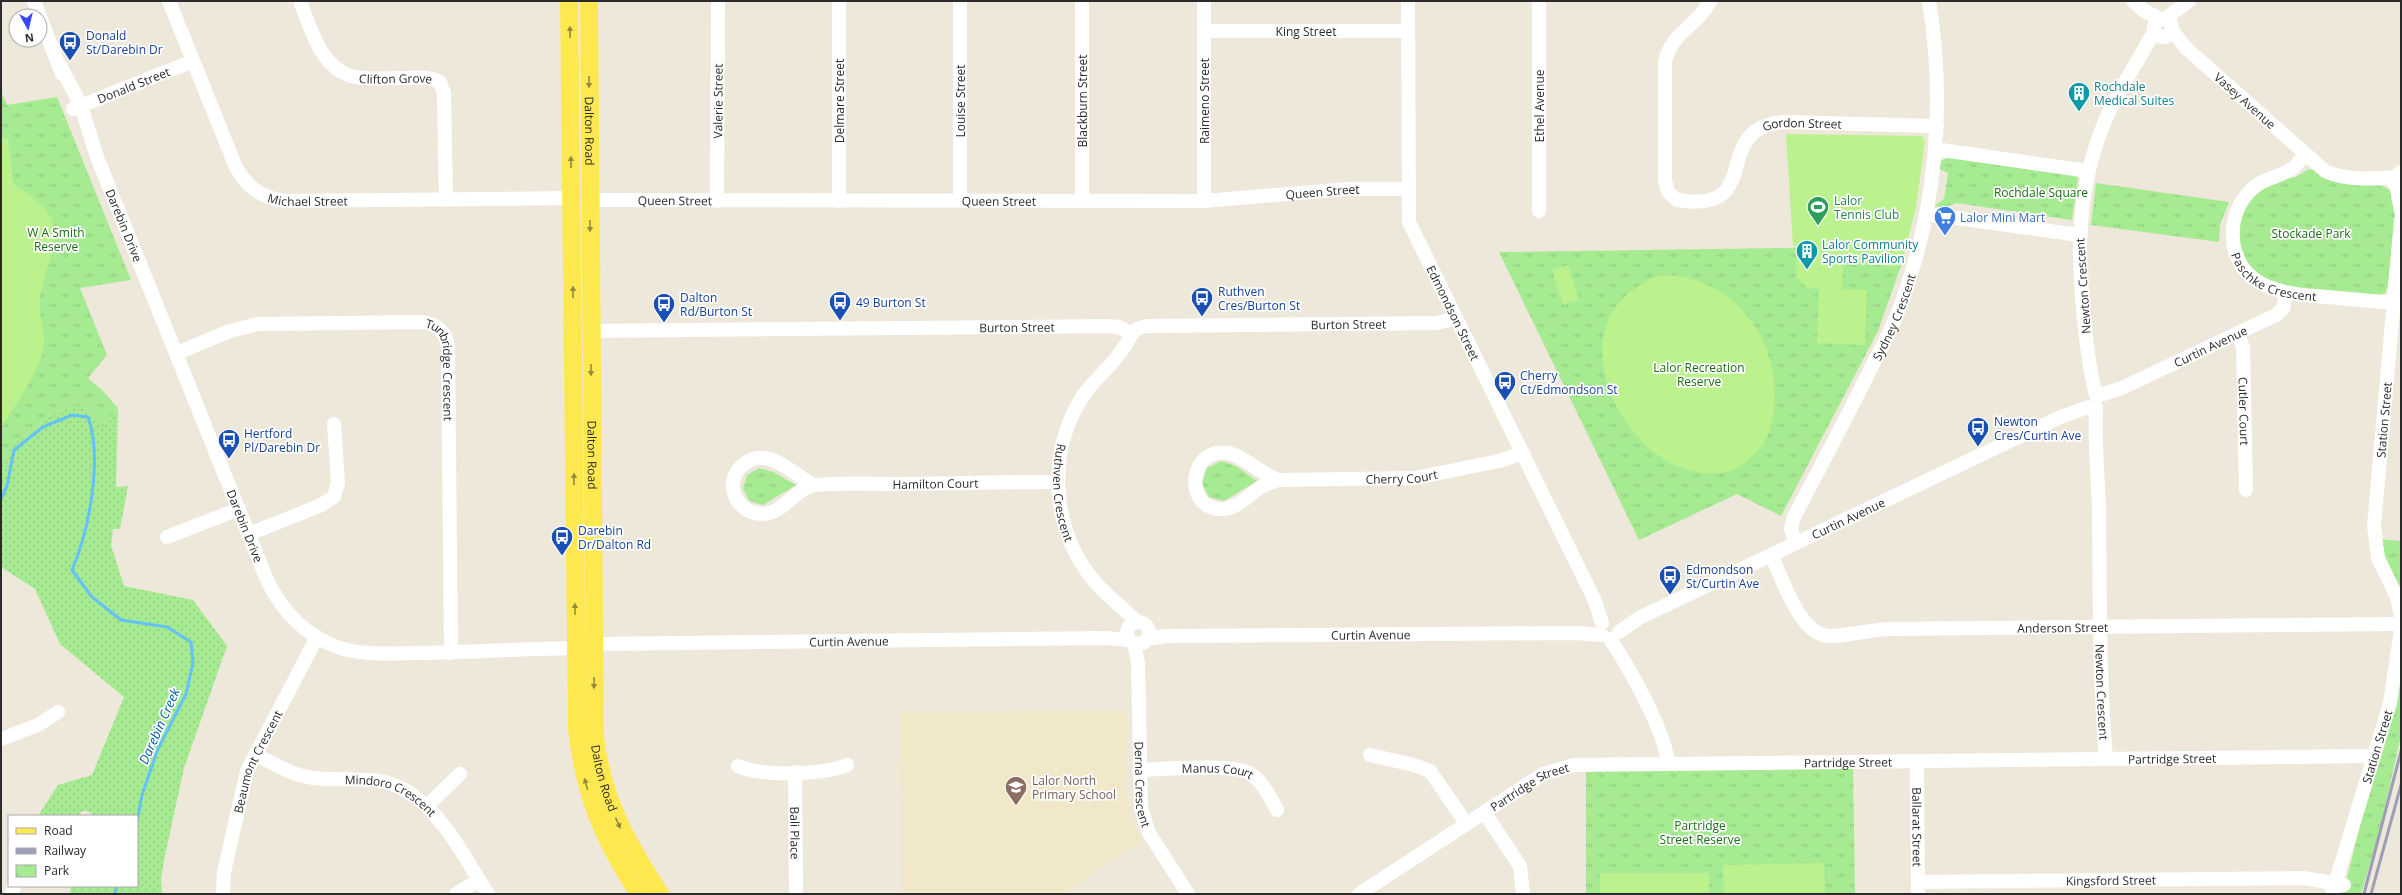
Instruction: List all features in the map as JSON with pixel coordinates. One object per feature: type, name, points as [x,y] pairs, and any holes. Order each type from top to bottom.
[{"type":"main road","name":"Dalton Road","points":[[569,1],[577,728],[587,788],[604,834],[639,894]]},
{"type":"main road","name":"Dalton Road","points":[[589,1],[593,644],[595,738],[602,780],[619,827],[660,894]]},
{"type":"main road","name":"Burton Street","points":[[573,331],[591,331]]},
{"type":"street","name":"Darebin Drive","points":[[34,1],[177,353],[267,580],[281,604],[297,623],[316,638],[337,647],[361,653],[451,653],[576,648]]},
{"type":"street","name":"Michael Street","points":[[169,1],[238,170],[245,182],[260,194],[268,198],[286,201],[572,198]]},
{"type":"street","name":"Clifton Grove","points":[[300,1],[320,50],[334,66],[343,72],[354,76],[368,78],[425,78],[440,82],[444,93],[446,200]]},
{"type":"street","name":"Valerie Street","points":[[717,201],[718,1]]},
{"type":"street","name":"Delmare Street","points":[[839,1],[839,201]]},
{"type":"street","name":"Louise Street","points":[[960,1],[960,200]]},
{"type":"street","name":"Blackburn Street","points":[[1082,1],[1082,200]]},
{"type":"street","name":"Raimeno Street","points":[[1204,1],[1204,201]]},
{"type":"street","name":"Edmondson Street","points":[[1408,1],[1409,222],[1664,741],[1668,763]]},
{"type":"street","name":"Ethel Avenue","points":[[1539,1],[1539,211]]},
{"type":"street","name":"Gordon Street","points":[[1710,1],[1697,21],[1676,38],[1667,52],[1665,71],[1665,180],[1668,192],[1677,200],[1710,199],[1724,193],[1733,181],[1739,152],[1747,138],[1760,127],[1775,122],[1937,126]]},
{"type":"street","name":"Sydney Crescent","points":[[1796,543],[1791,529],[1794,517],[1852,408],[1899,310],[1927,214],[1937,126],[1937,74],[1929,1]]},
{"type":"street","name":"Newton Crescent","points":[[2106,759],[2101,702],[2099,494],[2095,434],[2080,283],[2079,235],[2088,171],[2109,111],[2145,50],[2163,28],[2186,4]]},
{"type":"street","name":"Vasey Avenue","points":[[2138,6],[2309,158]]},
{"type":"street","name":"King Street","points":[[1204,31],[1408,31]]},
{"type":"street","name":"Donald Street","points":[[77,107],[194,61]]},
{"type":"street","points":[[1935,149],[2088,171]]},
{"type":"street","name":"Paschke Crescent","points":[[2309,158],[2294,167],[2257,184],[2245,197],[2236,213],[2233,234],[2235,250],[2247,272],[2266,287],[2286,294],[2394,304]]},
{"type":"street","points":[[2309,158],[2330,174],[2398,184],[2401,211]]},
{"type":"street","name":"Queen Street","points":[[590,200],[1204,201],[1348,189],[1408,189]]},
{"type":"street","points":[[1927,214],[2079,235]]},
{"type":"street","name":"Station Street","points":[[2401,220],[2374,526],[2378,558],[2397,597],[2401,616]]},
{"type":"street","name":"Curtin Avenue","points":[[593,644],[1105,638],[1136,634],[1166,636],[1577,633],[1610,629],[1639,618],[2092,401],[2238,333],[2280,312],[2284,304],[2286,294]]},
{"type":"street","name":"Burton Street","points":[[591,331],[1109,326],[1119,327],[1132,334],[1137,329],[1145,326],[1437,323],[1456,318]]},
{"type":"street","name":"Tunbridge Crescent","points":[[177,353],[230,331],[258,324],[424,322],[441,329],[445,334],[448,348],[451,653]]},
{"type":"street","name":"Cutler Court","points":[[2238,333],[2243,348],[2246,490]]},
{"type":"street","name":"Ruthven Crescent","points":[[1132,334],[1116,359],[1094,381],[1074,411],[1062,446],[1057,482],[1060,511],[1072,545],[1094,581],[1120,607],[1136,634]]},
{"type":"street","points":[[249,534],[319,506],[334,497],[338,483],[334,424]]},
{"type":"street","name":"Cherry Court","points":[[1278,480],[1261,487],[1235,506],[1222,509],[1205,503],[1198,496],[1194,481],[1197,467],[1202,460],[1211,455],[1225,452],[1235,455],[1266,476],[1278,480],[1414,478],[1499,461],[1523,453]]},
{"type":"street","points":[[764,457],[778,462],[813,485],[778,508],[763,514],[750,511],[744,507],[736,497],[733,485],[736,472],[745,462],[751,459],[764,457]]},
{"type":"street","name":"Hamilton Court","points":[[813,485],[1057,482]]},
{"type":"street","points":[[167,537],[239,509]]},
{"type":"street","name":"Anderson Street","points":[[1771,555],[1802,620],[1815,632],[1826,636],[1889,629],[2401,624]]},
{"type":"street","name":"Station Street","points":[[2338,888],[2349,867],[2356,816],[2390,703],[2401,630]]},
{"type":"street","name":"Derna Crescent","points":[[1136,634],[1138,663],[1140,808],[1158,849],[1188,894]]},
{"type":"street","name":"Beaumont Crescent","points":[[223,894],[224,872],[238,801],[247,771],[316,638]]},
{"type":"street","points":[[1,739],[38,726],[58,712]]},
{"type":"street","name":"Mindoro Crescent","points":[[255,754],[287,770],[305,776],[370,780],[394,785],[407,790],[427,806],[444,826],[488,894]]},
{"type":"street","points":[[1370,755],[1419,766],[1430,771],[1466,823]]},
{"type":"street","name":"Partridge Street","points":[[1364,893],[1466,823],[1543,774],[1562,766],[1668,763],[2374,756]]},
{"type":"street","name":"Ballarat Street","points":[[1917,761],[1918,888]]},
{"type":"street","points":[[738,766],[762,772],[795,772],[831,770],[847,765]]},
{"type":"street","name":"Manus Court","points":[[1139,770],[1227,768],[1247,772],[1259,781],[1277,810]]},
{"type":"street","name":"Bali Place","points":[[795,772],[796,894]]},
{"type":"street","points":[[427,806],[460,774]]},
{"type":"street","points":[[1484,812],[1520,866],[1523,894]]},
{"type":"street","name":"Kingsford Street","points":[[1918,888],[2304,878],[2338,888]]},
{"type":"street","points":[[456,894],[479,880]]},
{"type":"shaded area","name":"Lalor North Primary School","points":[[1127,711],[1128,799],[1131,815],[1142,841],[1063,894],[902,894],[901,712]]},
{"type":"green space","name":"W A Smith Reserve","points":[[1,91],[7,105],[57,97],[131,280],[80,288],[107,355],[88,378],[103,391],[118,408],[103,427],[90,411],[77,405],[52,414],[10,447],[1,472]]},
{"type":"green space","points":[[1786,134],[1922,136],[1925,141],[1916,208],[1901,266],[1843,263],[1842,289],[1867,290],[1865,345],[1817,343],[1819,288],[1807,288],[1796,277],[1797,246],[1793,246]]},
{"type":"green space","points":[[8,138],[13,184],[33,198],[46,211],[53,222],[55,233],[39,303],[44,333],[42,355],[33,376],[1,429],[1,139]]},
{"type":"green space","name":"Rochdale Square","points":[[1951,156],[2076,174],[2078,179],[2072,220],[1956,203],[1943,209],[1935,205],[1944,199],[1948,173],[1939,169],[1941,161]]},
{"type":"green space","name":"Stockade Park","points":[[2309,169],[2385,187],[2391,191],[2396,205],[2388,285],[2385,293],[2380,295],[2290,289],[2265,281],[2247,263],[2238,238],[2241,209],[2252,194],[2278,179],[2296,177]]},
{"type":"green space","points":[[2096,183],[2229,202],[2220,225],[2219,242],[2091,225]]},
{"type":"green space","name":"Lalor Recreation Reserve","points":[[1844,244],[1843,263],[1901,266],[1878,331],[1781,516],[1737,494],[1639,540],[1499,252],[1789,248]]},
{"type":"green space","points":[[1568,265],[1579,300],[1563,305],[1552,270]]},
{"type":"green space","points":[[1665,275],[1690,279],[1713,287],[1732,301],[1749,318],[1761,338],[1770,360],[1774,385],[1774,410],[1768,435],[1758,451],[1733,470],[1719,473],[1701,473],[1673,464],[1648,447],[1627,424],[1612,396],[1603,367],[1603,338],[1613,312],[1637,287],[1652,279]]},
{"type":"green space","points":[[76,405],[90,411],[103,427],[118,408],[116,487],[128,486],[120,529],[113,529],[111,545],[124,586],[193,600],[227,646],[184,768],[164,860],[161,879],[162,894],[70,894],[71,887],[138,887],[138,815],[90,815],[91,813],[84,810],[78,815],[39,815],[58,785],[92,775],[124,697],[60,644],[35,589],[1,567],[1,472],[10,447],[52,414]]},
{"type":"green space","points":[[1221,461],[1236,466],[1257,481],[1224,501],[1209,497],[1202,483],[1207,468]]},
{"type":"green space","points":[[759,468],[773,472],[796,485],[763,505],[749,501],[743,488],[747,475]]},
{"type":"green space","points":[[2380,539],[2401,541],[2401,594],[2386,562]]},
{"type":"green space","points":[[2401,661],[2401,735],[2380,830],[2361,894],[2343,894]]},
{"type":"green space","name":"Partridge Street Reserve","points":[[1853,768],[1855,894],[1586,894],[1586,770]]},
{"type":"green space","points":[[1824,863],[1825,894],[1724,894],[1723,865]]},
{"type":"green space","points":[[1600,873],[1709,873],[1709,894],[1600,894]]},
{"type":"waterway","name":"Darebin Creek","points":[[1,499],[7,486],[14,450],[43,427],[72,415],[88,417],[94,453],[92,494],[84,535],[72,570],[92,597],[121,620],[167,627],[191,642],[193,663],[186,694],[158,749],[142,795],[138,817]]},
{"type":"waterway","name":"Darebin Creek","points":[[115,894],[117,887]]},
{"type":"railway","points":[[2364,894],[2401,751]]},
{"type":"railway","points":[[2371,894],[2401,785]]},
{"type":"place","name":"Donald St/Darebin Dr","points":[[70,62]]},
{"type":"place","name":"Rochdale Medical Suites","points":[[2079,112]]},
{"type":"place","name":"Lalor Tennis Club","points":[[1818,226]]},
{"type":"place","name":"Lalor Mini Mart","points":[[1945,236]]},
{"type":"place","name":"Lalor Community Sports Pavilion","points":[[1807,270]]},
{"type":"place","name":"Ruthven Cres/Burton St","points":[[1202,318]]},
{"type":"place","name":"49 Burton St","points":[[840,322]]},
{"type":"place","name":"Dalton Rd/Burton St","points":[[664,324]]},
{"type":"place","name":"Cherry Ct/Edmondson St","points":[[1505,402]]},
{"type":"place","name":"Newton Cres/Curtin Ave","points":[[1978,448]]},
{"type":"place","name":"Hertford Pl/Darebin Dr","points":[[229,460]]},
{"type":"place","name":"Darebin Dr/Dalton Rd","points":[[562,556]]},
{"type":"place","name":"Edmondson St/Curtin Ave","points":[[1670,596]]},
{"type":"place","name":"Lalor North Primary School","points":[[1016,806]]}]
